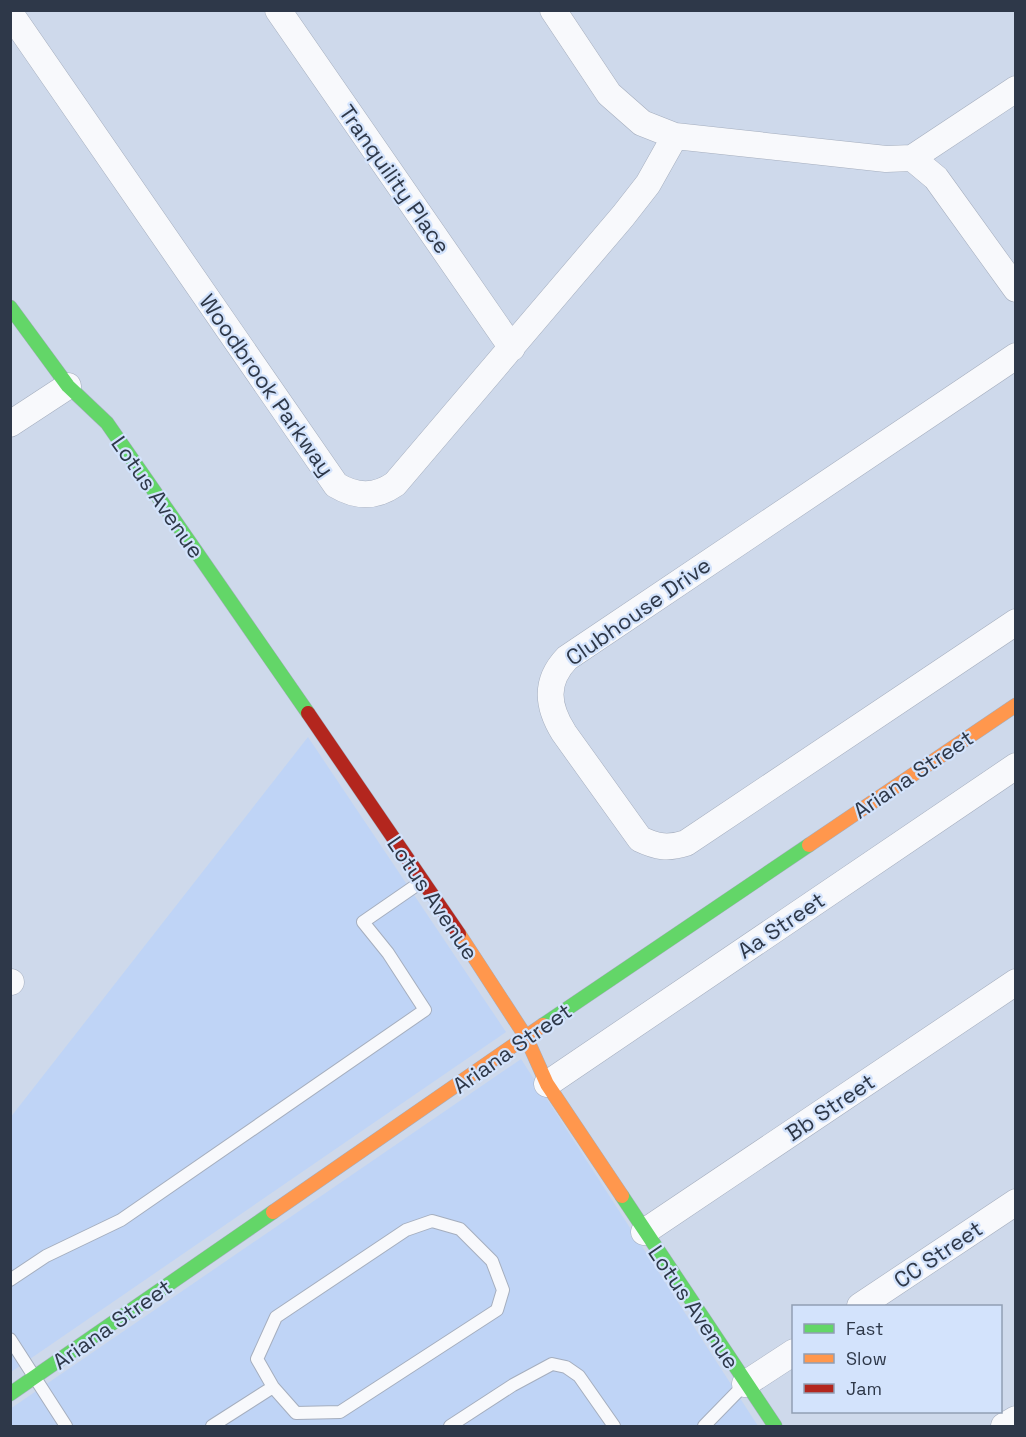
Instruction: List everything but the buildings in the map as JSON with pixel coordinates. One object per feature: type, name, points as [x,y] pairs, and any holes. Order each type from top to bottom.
[{"type":"street","name":"Tranquility Place","points":[[278,10],[512,348]]},
{"type":"street","points":[[553,10],[609,94],[642,123],[675,136],[885,159],[912,158],[1016,89]]},
{"type":"street","name":"Woodbrook Parkway","points":[[10,13],[336,485],[348,492],[366,495],[383,492],[395,484],[648,184],[675,136]]},
{"type":"street","points":[[912,158],[936,178],[1016,289]]},
{"type":"street","name":"Lotus Avenue","points":[[10,307],[68,386],[107,423],[423,880],[526,1037],[547,1084],[774,1426]]},
{"type":"street","name":"Clubhouse Drive","points":[[1016,356],[567,657],[557,669],[550,683],[550,699],[553,715],[564,733],[640,839],[654,846],[670,848],[686,843],[1016,622]]},
{"type":"street","points":[[10,424],[68,386]]},
{"type":"street","name":"Ariana Street","points":[[10,1394],[526,1037],[1016,705]]},
{"type":"street","name":"Aa Street","points":[[547,1084],[1016,766]]},
{"type":"street","name":"Bb Street","points":[[644,1232],[1016,982]]},
{"type":"street","name":"CC Street","points":[[862,1305],[1016,1202]]},
{"type":"street","points":[[745,1384],[792,1353]]},
{"type":"street","points":[[1004,1426],[1016,1419]]},
{"type":"lane","points":[[10,1280],[46,1256],[121,1220],[425,1010],[388,952],[363,922],[423,880]]},
{"type":"lane","points":[[432,1221],[460,1228],[492,1261],[502,1290],[497,1310],[340,1412],[296,1413],[273,1387],[256,1359],[276,1317],[405,1230],[432,1221]]},
{"type":"lane","points":[[10,1339],[66,1426]]},
{"type":"lane","points":[[450,1426],[513,1384],[552,1364],[566,1367],[579,1376],[614,1426]]},
{"type":"lane","points":[[704,1426],[745,1384]]},
{"type":"lane","points":[[212,1426],[273,1387]]},
{"type":"shaded area","points":[[308,737],[506,1032],[11,1372],[10,1118]]},
{"type":"shaded area","points":[[521,1059],[758,1426],[11,1426],[10,1409]]},
{"type":"traffic: fast","points":[[10,307],[68,386],[107,423],[308,713]]},
{"type":"traffic: fast","points":[[543,1025],[809,845]]},
{"type":"traffic: fast","points":[[622,1196],[775,1426]]},
{"type":"traffic: fast","points":[[10,1394],[273,1212]]},
{"type":"traffic: slow","points":[[809,845],[1016,705]]},
{"type":"traffic: slow","points":[[459,934],[526,1037],[547,1084],[622,1196]]},
{"type":"traffic: slow","points":[[273,1212],[543,1025]]},
{"type":"traffic: jam","points":[[308,713],[459,934]]}]
